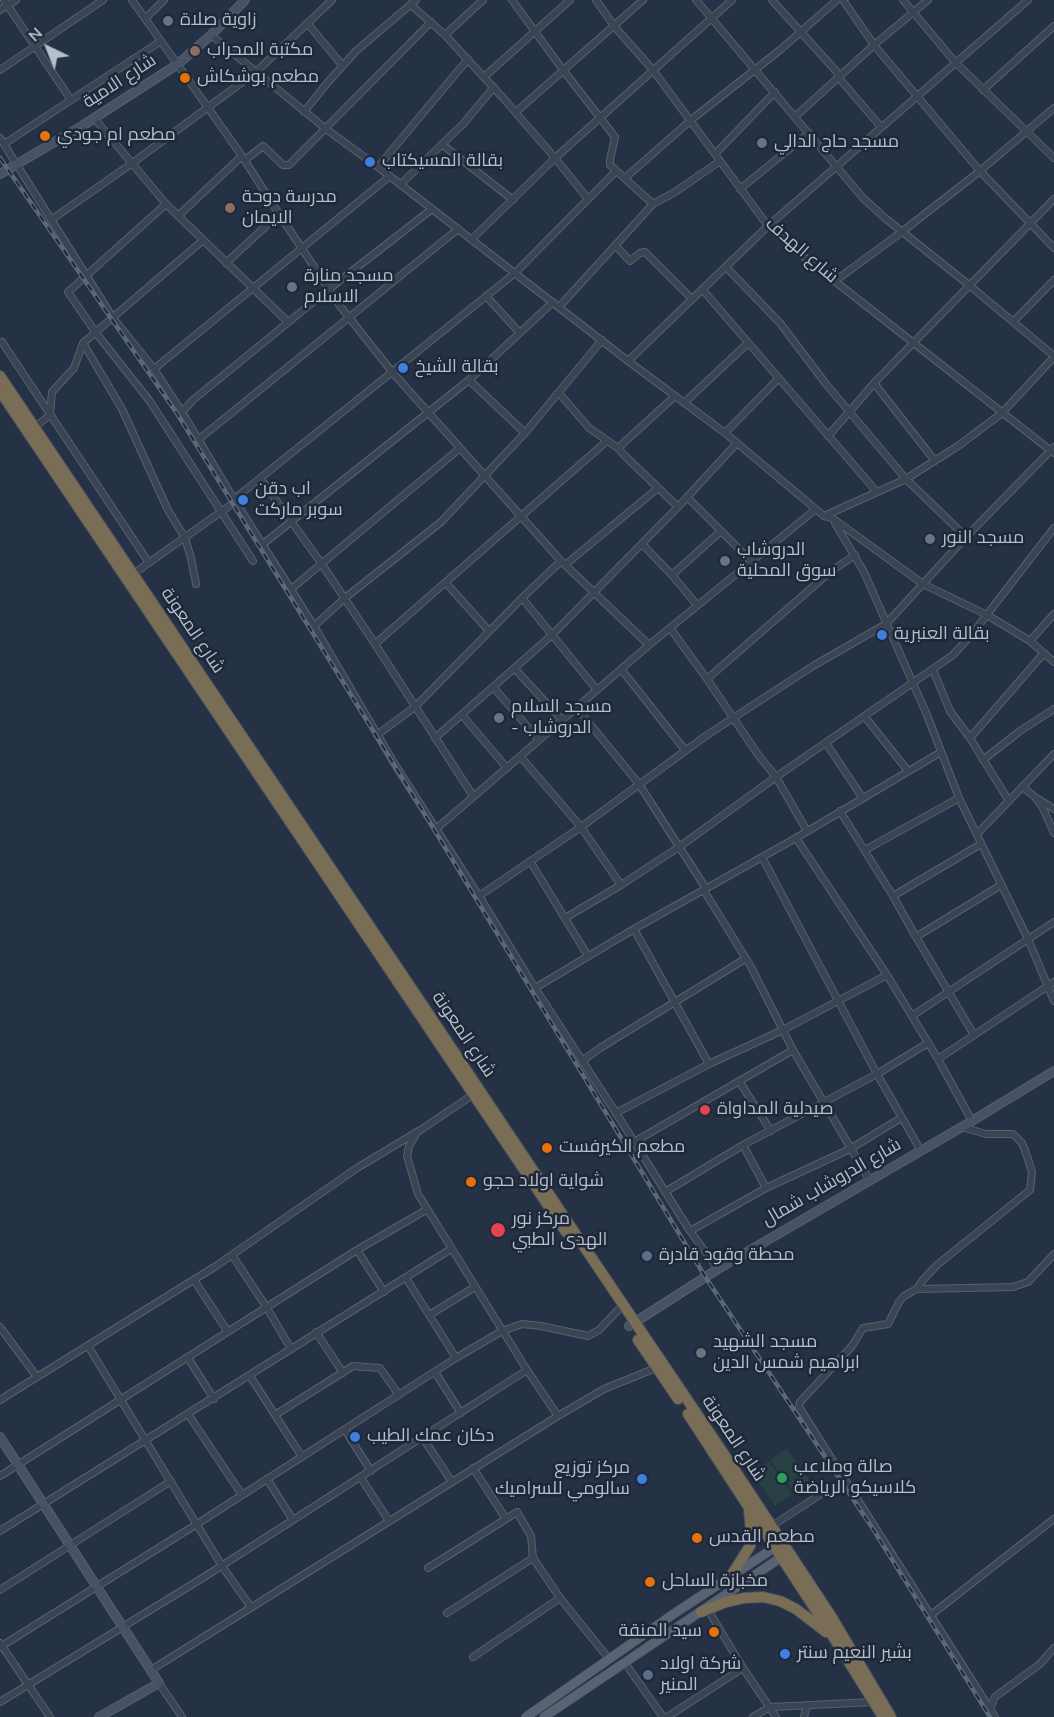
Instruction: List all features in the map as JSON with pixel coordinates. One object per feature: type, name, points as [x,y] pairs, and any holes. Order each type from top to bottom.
[{"type":"highway","name":"شارع المعونة","points":[[0,376],[631,1324],[734,1469],[771,1526],[781,1550],[883,1717]]},
{"type":"highway","name":"شارع المعونة","points":[[0,391],[618,1310],[631,1324],[656,1368],[749,1507],[831,1616],[891,1717]]},
{"type":"highway","points":[[731,1575],[750,1546],[749,1507]]},
{"type":"highway","points":[[702,1612],[726,1602],[744,1598],[780,1601],[796,1609],[834,1638]]},
{"type":"main road","points":[[526,1717],[731,1575],[781,1550]]},
{"type":"main road","points":[[548,1716],[702,1612],[781,1550]]},
{"type":"main road","points":[[689,1604],[702,1612]]},
{"type":"street","points":[[0,10],[6,3],[16,0]]},
{"type":"street","points":[[0,70],[103,0]]},
{"type":"street","points":[[132,0],[244,158],[349,318],[393,373],[563,563],[649,645]]},
{"type":"street","points":[[146,19],[164,0]]},
{"type":"street","name":"شارع الامية","points":[[0,174],[18,165],[178,64],[211,35],[245,0]]},
{"type":"street","points":[[51,220],[256,72],[332,0]]},
{"type":"street","points":[[445,35],[483,0]]},
{"type":"street","points":[[512,0],[615,136],[610,165],[653,204]]},
{"type":"street","points":[[484,77],[570,0]]},
{"type":"street","name":"شارع الهدف","points":[[596,0],[614,26],[653,70],[768,226],[1002,413],[1053,450]]},
{"type":"street","points":[[516,112],[643,0]]},
{"type":"street","points":[[696,0],[863,198],[1054,357],[1002,413],[935,462],[906,479],[824,516]]},
{"type":"street","points":[[472,239],[555,158],[732,0]]},
{"type":"street","points":[[772,0],[836,71],[839,78],[881,127]]},
{"type":"street","points":[[625,178],[691,120],[802,32],[837,0]]},
{"type":"street","points":[[843,0],[874,45],[980,171],[1054,248]]},
{"type":"street","points":[[903,0],[955,62],[1054,158]]},
{"type":"street","points":[[795,116],[928,0]]},
{"type":"street","points":[[628,361],[768,226],[1028,0]]},
{"type":"street","points":[[304,112],[342,65],[414,2],[494,87],[588,199]]},
{"type":"street","points":[[6,3],[71,100]]},
{"type":"street","points":[[178,216],[244,158],[263,146],[286,166],[326,129],[431,22]]},
{"type":"street","points":[[308,24],[342,65]]},
{"type":"street","points":[[983,90],[1054,26]]},
{"type":"street","points":[[211,35],[304,112],[724,433],[824,516],[832,518],[923,584],[987,615],[1030,641],[1054,662]]},
{"type":"street","points":[[161,41],[71,100],[2,141],[113,318],[154,369],[182,412],[314,626],[377,735],[535,988],[690,1231],[718,1269]]},
{"type":"street","points":[[378,167],[468,59]]},
{"type":"street","points":[[401,184],[443,145],[494,87]]},
{"type":"street","points":[[715,154],[775,92]]},
{"type":"street","points":[[835,281],[980,171],[1054,108]]},
{"type":"street","points":[[94,118],[166,204],[288,322]]},
{"type":"street","points":[[740,189],[809,133]]},
{"type":"street","points":[[443,145],[513,200]]},
{"type":"street","points":[[263,546],[291,521],[469,380],[519,332],[556,305],[653,204],[720,161]]},
{"type":"street","points":[[133,574],[235,501],[238,496],[515,273],[616,171]]},
{"type":"street","points":[[154,369],[390,176]]},
{"type":"street","points":[[828,436],[874,383],[1054,199]]},
{"type":"street","points":[[166,204],[68,292],[96,333],[149,400],[253,561]]},
{"type":"street","points":[[182,412],[193,400],[288,322],[432,209]]},
{"type":"street","points":[[226,263],[279,214]]},
{"type":"street","points":[[198,440],[458,229]]},
{"type":"street","points":[[35,428],[50,414],[52,392],[74,368],[83,343],[202,241]]},
{"type":"street","points":[[615,245],[630,261],[645,252],[692,299]]},
{"type":"street","points":[[726,267],[780,323],[826,384],[906,479],[966,537]]},
{"type":"street","points":[[1013,322],[1054,280]]},
{"type":"street","points":[[702,290],[876,491]]},
{"type":"street","points":[[486,297],[519,332]]},
{"type":"street","points":[[314,626],[345,598],[441,522],[525,434],[602,340]]},
{"type":"street","points":[[2,342],[149,563]]},
{"type":"street","points":[[83,343],[122,409],[168,510],[184,538],[196,584]]},
{"type":"street","points":[[684,403],[748,343]]},
{"type":"street","points":[[724,433],[779,378]]},
{"type":"street","points":[[469,380],[525,434]]},
{"type":"street","points":[[874,383],[935,462]]},
{"type":"street","points":[[559,393],[589,428],[618,448],[678,507]]},
{"type":"street","points":[[618,448],[675,396]]},
{"type":"street","points":[[375,644],[607,441]]},
{"type":"street","points":[[435,738],[552,636],[678,507],[736,443]]},
{"type":"street","points":[[290,590],[459,449]]},
{"type":"street","points":[[479,896],[581,827],[685,750],[813,666],[886,624],[966,537],[1053,450]]},
{"type":"street","points":[[261,479],[345,598],[473,796]]},
{"type":"street","points":[[377,735],[416,706],[522,597],[658,489]]},
{"type":"street","points":[[687,497],[751,561]]},
{"type":"street","points":[[436,829],[649,645],[816,509]]},
{"type":"street","points":[[832,518],[855,555],[959,798],[1051,984],[1054,1001]]},
{"type":"street","points":[[565,918],[680,847],[776,777],[953,655],[1054,528]]},
{"type":"street","points":[[672,575],[721,531]]},
{"type":"street","points":[[642,544],[698,605]]},
{"type":"street","points":[[707,679],[830,572],[855,555]]},
{"type":"street","points":[[446,583],[489,632]]},
{"type":"street","points":[[522,597],[597,690]]},
{"type":"street","points":[[1030,641],[1054,614]]},
{"type":"street","points":[[670,628],[776,777],[807,831]]},
{"type":"street","points":[[970,738],[1044,653]]},
{"type":"street","points":[[514,669],[562,720]]},
{"type":"street","points":[[621,669],[685,750]]},
{"type":"street","points":[[933,670],[950,711],[970,738],[1009,801]]},
{"type":"street","points":[[494,688],[539,740]]},
{"type":"street","points":[[576,707],[639,784],[705,887],[706,894],[750,965],[793,1050],[870,1181]]},
{"type":"street","points":[[983,760],[1020,731],[1054,709]]},
{"type":"street","points":[[462,715],[507,768]]},
{"type":"street","points":[[865,717],[908,771]]},
{"type":"street","points":[[826,743],[862,797]]},
{"type":"street","points":[[535,988],[705,887],[796,838],[941,752]]},
{"type":"street","points":[[977,834],[1054,754]]},
{"type":"street","points":[[520,756],[581,827],[621,885]]},
{"type":"street","points":[[1023,787],[1054,809]]},
{"type":"street","points":[[1035,797],[1042,806],[1054,833]]},
{"type":"street","points":[[865,850],[959,798]]},
{"type":"street","points":[[840,812],[893,896],[974,1035]]},
{"type":"street","points":[[796,838],[887,975],[938,1059],[972,1121]]},
{"type":"street","points":[[893,896],[981,844]]},
{"type":"street","points":[[762,857],[877,1074],[921,1151]]},
{"type":"street","points":[[530,861],[588,956]]},
{"type":"street","points":[[915,937],[1001,885]]},
{"type":"street","points":[[912,1016],[1054,922]]},
{"type":"street","points":[[634,929],[709,1064]]},
{"type":"street","points":[[582,1061],[745,959]]},
{"type":"street","points":[[616,1113],[709,1064],[783,1030],[887,975]]},
{"type":"street","points":[[938,1059],[1051,984]]},
{"type":"street","points":[[665,1192],[743,1145],[825,1103],[928,1043]]},
{"type":"street","points":[[634,1142],[793,1050]]},
{"type":"street","name":"شارع الدروشاب شمال","points":[[631,1324],[718,1269],[1054,1071]]},
{"type":"street","points":[[739,1082],[771,1131]]},
{"type":"street","points":[[0,1401],[194,1280],[357,1168],[474,1095]]},
{"type":"street","points":[[690,1231],[766,1188],[850,1149],[901,1118]]},
{"type":"street","points":[[917,1289],[937,1265],[1030,1190],[1032,1172],[1022,1143],[1013,1134],[986,1134],[962,1127]]},
{"type":"street","points":[[416,1132],[408,1150],[407,1160],[416,1191],[502,1331],[558,1416]]},
{"type":"street","points":[[743,1145],[766,1188]]},
{"type":"street","points":[[0,1476],[426,1209]]},
{"type":"street","points":[[0,1531],[451,1249]]},
{"type":"street","points":[[357,1251],[384,1292]]},
{"type":"street","points":[[995,1717],[799,1407],[800,1402],[852,1346],[863,1328],[888,1323],[904,1296],[917,1289],[1012,1287],[1028,1282],[1054,1254]]},
{"type":"street","points":[[232,1255],[291,1349]]},
{"type":"street","points":[[405,1278],[456,1358]]},
{"type":"street","points":[[194,1280],[228,1332]]},
{"type":"street","points":[[429,1316],[476,1287]]},
{"type":"street","points":[[50,1717],[1,1645],[502,1331],[522,1324],[588,1336],[599,1330],[618,1310]]},
{"type":"street","points":[[0,1326],[37,1377]]},
{"type":"street","points":[[316,1332],[343,1373]]},
{"type":"street","points":[[88,1346],[222,1566],[250,1606]]},
{"type":"street","points":[[188,1358],[214,1399]]},
{"type":"street","points":[[275,1415],[353,1366],[380,1368],[399,1395]]},
{"type":"street","points":[[151,1670],[250,1606],[558,1416],[604,1389],[656,1368]]},
{"type":"street","points":[[0,1702],[222,1566],[527,1370]]},
{"type":"street","points":[[435,1372],[461,1413]]},
{"type":"street","points":[[250,1376],[302,1457]]},
{"type":"street","points":[[188,1414],[242,1495]]},
{"type":"street","points":[[345,1430],[371,1471]]},
{"type":"street","points":[[0,1437],[182,1717]]},
{"type":"street","points":[[423,1438],[452,1482]]},
{"type":"street","points":[[473,1468],[506,1519]]},
{"type":"street","points":[[361,1478],[389,1521]]},
{"type":"street","points":[[267,1479],[293,1520]]},
{"type":"street","points":[[0,1590],[171,1481]]},
{"type":"street","points":[[771,1526],[821,1494]]},
{"type":"street","points":[[428,1569],[517,1512],[531,1536],[533,1557],[560,1598],[609,1659]]},
{"type":"street","points":[[931,1616],[1054,1519]]},
{"type":"street","points":[[447,1613],[533,1557]]},
{"type":"street","points":[[473,1658],[560,1598]]},
{"type":"street","points":[[702,1612],[776,1717]]},
{"type":"street","points":[[990,1709],[995,1697],[1040,1664],[1054,1647]]},
{"type":"street","points":[[625,1663],[665,1717],[742,1668]]},
{"type":"street","points":[[99,1717],[159,1683]]},
{"type":"street","points":[[753,1717],[770,1707],[874,1702]]},
{"type":"street","points":[[804,1717],[807,1705]]},
{"type":"green space","points":[[787,1448],[810,1481],[794,1493],[770,1460]]},
{"type":"green space","points":[[769,1461],[792,1494],[775,1506],[752,1473]]},
{"type":"railway","points":[[0,158],[178,415],[435,831],[706,1278],[873,1529],[990,1717]]},
{"type":"place","name":"زاوية صلاة","points":[[168,21]]},
{"type":"place","name":"مكتبة المحراب","points":[[195,51]]},
{"type":"place","name":"مطعم بوشكاش","points":[[185,78]]},
{"type":"place","name":"مطعم ام جودي","points":[[45,136]]},
{"type":"place","name":"مسجد حاج الدالي","points":[[762,143]]},
{"type":"place","name":"بقالة المسيكتاب","points":[[370,162]]},
{"type":"place","name":"مدرسة دوحة الايمان","points":[[230,208]]},
{"type":"place","name":"مسجد منارة الاسلام","points":[[292,287]]},
{"type":"place","name":"بقالة الشيخ","points":[[403,368]]},
{"type":"place","name":"اب دقن سوبر ماركت","points":[[243,500]]},
{"type":"place","name":"مسجد النور","points":[[930,539]]},
{"type":"place","name":"الدروشاب سوق المحلية","points":[[725,561]]},
{"type":"place","name":"بقالة العنبرية","points":[[882,635]]},
{"type":"place","name":"مسجد السلام - الدروشاب","points":[[499,718]]},
{"type":"place","name":"صيدلية المداواة","points":[[705,1110]]},
{"type":"place","name":"مطعم الكيرفست","points":[[547,1148]]},
{"type":"place","name":"شواية اولاد حجو","points":[[471,1182]]},
{"type":"place","name":"مركز نور الهدى الطبي","points":[[498,1230]]},
{"type":"place","name":"محطة وقود قادرة","points":[[647,1256]]},
{"type":"place","name":"مسجد الشهيد ابراهيم شمس الدين","points":[[701,1353]]},
{"type":"place","name":"دكان عمك الطيب","points":[[355,1437]]},
{"type":"place","name":"صالة وملاعب كلاسيكو الرياضة","points":[[782,1478]]},
{"type":"place","name":"مركز توزيع سالومي للسراميك","points":[[642,1479]]},
{"type":"place","name":"مطعم القدس","points":[[697,1538]]},
{"type":"place","name":"مخبازة الساحل","points":[[650,1582]]},
{"type":"place","name":"سيد المنقة","points":[[714,1632]]},
{"type":"place","name":"بشير النعيم سنتر","points":[[785,1654]]},
{"type":"place","name":"شركة اولاد المنير","points":[[648,1675]]}]
